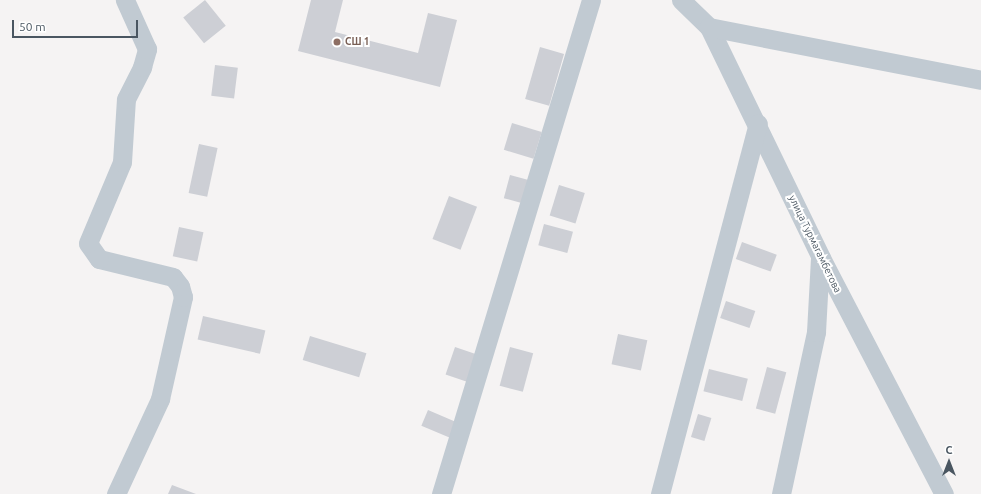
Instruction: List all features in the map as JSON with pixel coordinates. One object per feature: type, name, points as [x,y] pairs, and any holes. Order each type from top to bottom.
[{"type":"street","points":[[116,494],[160,399],[183,297],[180,286],[173,277],[99,259],[88,243],[122,162],[126,99],[142,67],[147,49],[125,0]]},
{"type":"street","points":[[441,494],[591,0]]},
{"type":"street","name":"улица Турмагамбетова","points":[[681,0],[709,26],[758,124],[820,258],[944,494]]},
{"type":"street","points":[[709,26],[981,80]]},
{"type":"street","points":[[660,494],[758,124]]},
{"type":"street","points":[[781,494],[816,332],[820,258]]},
{"type":"building","points":[[205,0],[226,26],[204,43],[183,18]]},
{"type":"building","name":"СШ 1","points":[[311,0],[343,0],[335,32],[418,53],[428,13],[457,20],[440,87],[298,51]]},
{"type":"building","points":[[540,47],[564,54],[549,106],[525,99]]},
{"type":"building","points":[[215,65],[238,68],[234,99],[211,96]]},
{"type":"building","points":[[512,123],[542,132],[533,159],[504,150]]},
{"type":"building","points":[[199,144],[218,148],[207,197],[189,193]]},
{"type":"building","points":[[510,175],[533,181],[527,204],[504,198]]},
{"type":"building","points":[[559,185],[585,193],[575,223],[550,216]]},
{"type":"building","points":[[449,196],[477,207],[461,250],[433,239]]},
{"type":"building","points":[[544,224],[573,232],[567,253],[538,245]]},
{"type":"building","points":[[179,227],[203,232],[197,262],[173,256]]},
{"type":"building","points":[[742,242],[777,255],[771,272],[736,259]]},
{"type":"building","points":[[726,301],[755,311],[749,328],[720,318]]},
{"type":"building","points":[[203,316],[265,330],[260,354],[198,339]]},
{"type":"building","points":[[618,334],[647,340],[641,371],[612,364]]},
{"type":"building","points":[[310,336],[366,353],[359,377],[303,360]]},
{"type":"building","points":[[455,347],[481,356],[472,384],[446,374]]},
{"type":"building","points":[[510,347],[533,353],[523,392],[500,386]]},
{"type":"building","points":[[767,367],[786,372],[775,414],[756,409]]},
{"type":"building","points":[[709,369],[748,379],[742,401],[703,391]]},
{"type":"building","points":[[428,410],[458,423],[452,439],[421,426]]},
{"type":"building","points":[[698,414],[711,418],[704,441],[691,437]]},
{"type":"building","points":[[172,485],[196,494],[168,494]]},
{"type":"place","name":"СШ 1","points":[[337,42]]}]
